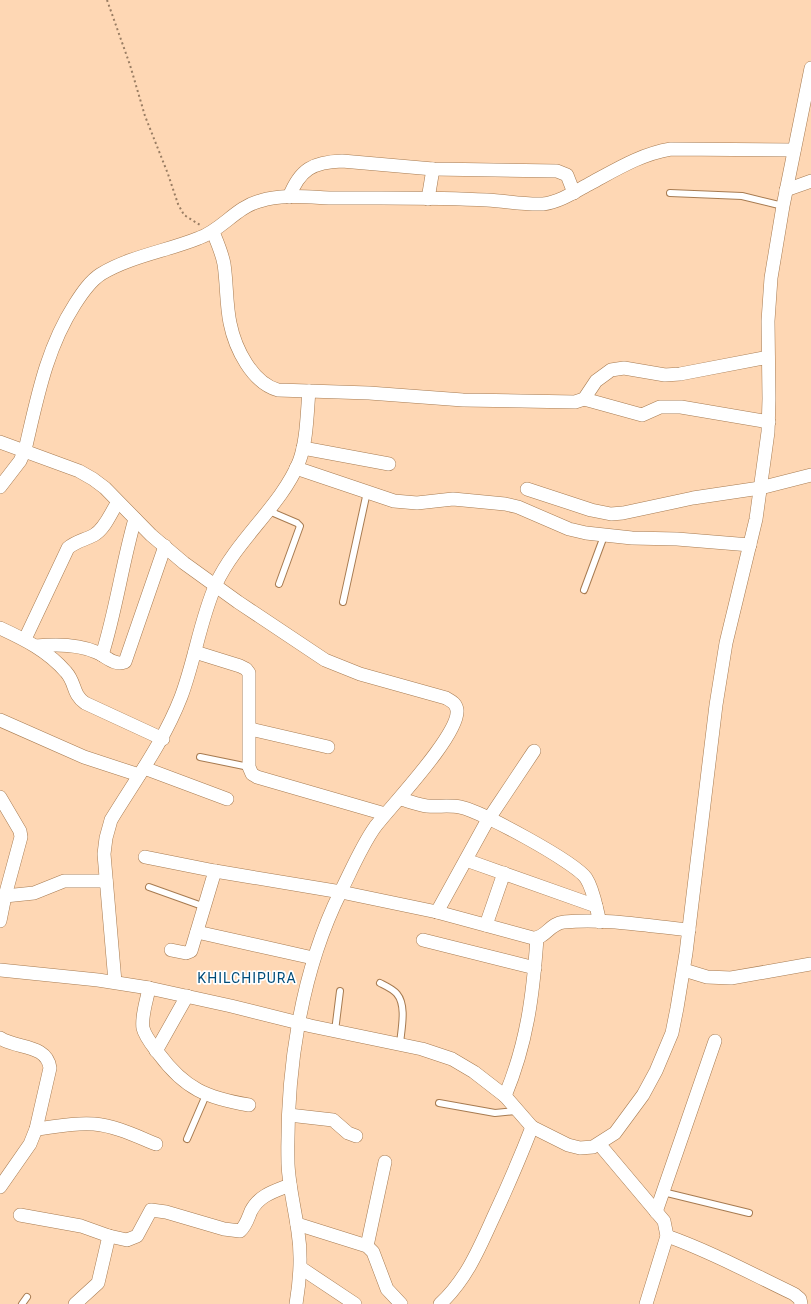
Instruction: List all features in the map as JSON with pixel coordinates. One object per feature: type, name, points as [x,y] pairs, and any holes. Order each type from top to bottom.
[{"type":"street","points":[[0,970],[115,982],[149,988],[300,1024],[422,1049],[452,1059],[479,1076],[505,1096],[516,1111],[532,1127],[568,1145],[580,1148],[593,1147],[600,1144],[615,1133],[628,1118],[643,1095],[665,1054],[672,1033],[684,970],[716,705],[726,643],[750,545],[769,422],[768,320],[772,278],[783,206],[811,68]]},
{"type":"street","points":[[0,487],[20,461],[25,450],[41,378],[55,338],[72,309],[93,281],[101,274],[136,259],[213,232],[245,207],[260,200],[289,197],[488,200],[526,204],[544,204],[554,202],[574,193],[627,163],[656,151],[671,149],[794,150]]},
{"type":"street","points":[[289,197],[299,176],[312,166],[328,161],[433,169],[557,171],[567,175],[574,193]]},
{"type":"street","points":[[428,199],[433,169]]},
{"type":"street","points":[[786,190],[811,181]]},
{"type":"street","points":[[213,232],[224,264],[230,324],[237,344],[258,379],[270,388],[290,391],[369,393],[463,400],[575,402],[584,399],[642,415],[660,407],[681,407],[769,422]]},
{"type":"street","points":[[584,399],[596,381],[611,370],[618,369],[665,375],[680,374],[768,357]]},
{"type":"street","points":[[115,982],[104,854],[107,829],[111,820],[163,739],[182,696],[215,586],[232,555],[287,484],[296,468],[303,448],[309,391]]},
{"type":"street","points":[[0,442],[79,471],[105,488],[135,519],[165,546],[215,586],[325,660],[360,674],[432,693],[454,703],[457,710],[455,719],[449,731],[400,799],[385,814],[374,829],[341,892],[313,958],[290,1086],[290,1185],[297,1224],[301,1268],[296,1304]]},
{"type":"street","points":[[303,448],[389,464]]},
{"type":"street","points":[[296,468],[394,501],[409,503],[453,499],[505,504],[528,510],[569,529],[604,536],[677,539],[750,545]]},
{"type":"street","points":[[527,489],[591,510],[610,514],[623,514],[693,498],[760,488],[811,474]]},
{"type":"street","points":[[25,639],[68,548],[100,531],[118,502]]},
{"type":"street","points":[[102,655],[110,627],[125,553],[135,519]]},
{"type":"street","points":[[36,646],[56,645],[84,648],[121,664],[125,662],[165,546]]},
{"type":"street","points":[[0,628],[25,639],[36,646],[67,673],[78,698],[85,703],[163,739]]},
{"type":"street","points":[[195,652],[246,669],[249,673],[249,767],[252,774],[257,777],[385,814]]},
{"type":"street","points":[[0,720],[84,757],[142,771],[227,799]]},
{"type":"street","points":[[250,729],[328,747]]},
{"type":"street","points":[[437,912],[490,818],[534,751]]},
{"type":"street","points":[[0,797],[17,826],[21,837],[4,896],[0,919]]},
{"type":"street","points":[[400,799],[427,806],[459,807],[490,818],[555,855],[580,872],[590,886],[600,922]]},
{"type":"street","points":[[145,857],[215,871],[341,892],[437,912],[537,938],[558,923],[600,922],[689,930]]},
{"type":"street","points":[[466,860],[596,906]]},
{"type":"street","points":[[172,950],[189,953],[191,951],[215,871]]},
{"type":"street","points":[[486,925],[504,873]]},
{"type":"street","points":[[4,896],[34,893],[64,881],[106,881]]},
{"type":"street","points":[[197,932],[313,958]]},
{"type":"street","points":[[505,1096],[525,1039],[535,968],[537,938]]},
{"type":"street","points":[[423,940],[535,968]]},
{"type":"street","points":[[684,970],[707,977],[731,978],[811,964]]},
{"type":"street","points":[[149,988],[143,1024],[146,1036],[156,1051],[179,1078],[206,1095],[250,1105]]},
{"type":"street","points":[[156,1051],[187,996]]},
{"type":"street","points":[[0,1038],[44,1053],[49,1060],[50,1068],[36,1129],[30,1144],[0,1187]]},
{"type":"street","points":[[656,1212],[715,1041]]},
{"type":"street","points":[[289,1115],[334,1120],[348,1133],[356,1136]]},
{"type":"street","points":[[36,1129],[73,1124],[94,1124],[115,1128],[156,1144]]},
{"type":"street","points":[[440,1304],[452,1293],[470,1266],[510,1181],[532,1127]]},
{"type":"street","points":[[600,1144],[664,1221],[667,1228],[667,1236],[646,1304]]},
{"type":"street","points":[[367,1246],[385,1162]]},
{"type":"street","points":[[20,1215],[81,1226],[109,1236],[127,1240],[132,1239],[142,1228],[151,1210],[157,1210],[224,1230],[240,1231],[244,1228],[256,1202],[264,1196],[290,1185]]},
{"type":"street","points":[[297,1224],[367,1246],[373,1252],[387,1289],[395,1302]]},
{"type":"street","points":[[75,1304],[98,1283],[109,1236]]},
{"type":"street","points":[[667,1236],[728,1260],[794,1294],[800,1299],[802,1304]]},
{"type":"street","points":[[301,1268],[355,1304]]},
{"type":"lane","points":[[670,193],[742,196],[783,206]]},
{"type":"lane","points":[[343,602],[367,492]]},
{"type":"lane","points":[[267,510],[297,523],[300,526],[279,584]]},
{"type":"lane","points":[[584,590],[604,536]]},
{"type":"lane","points":[[200,757],[249,767]]},
{"type":"lane","points":[[150,887],[205,907]]},
{"type":"lane","points":[[380,983],[396,993],[400,998],[402,1016],[400,1044]]},
{"type":"lane","points":[[335,1031],[340,991]]},
{"type":"lane","points":[[187,1138],[206,1095]]},
{"type":"lane","points":[[439,1103],[495,1113],[516,1111]]},
{"type":"lane","points":[[663,1192],[750,1213]]},
{"type":"lane","points":[[22,1304],[27,1297]]},
{"type":"path","points":[[107,0],[130,64],[145,116],[178,204],[184,215],[213,232]]},
{"type":"district","name":"KHILCHIPURA","points":[[247,978]]}]
